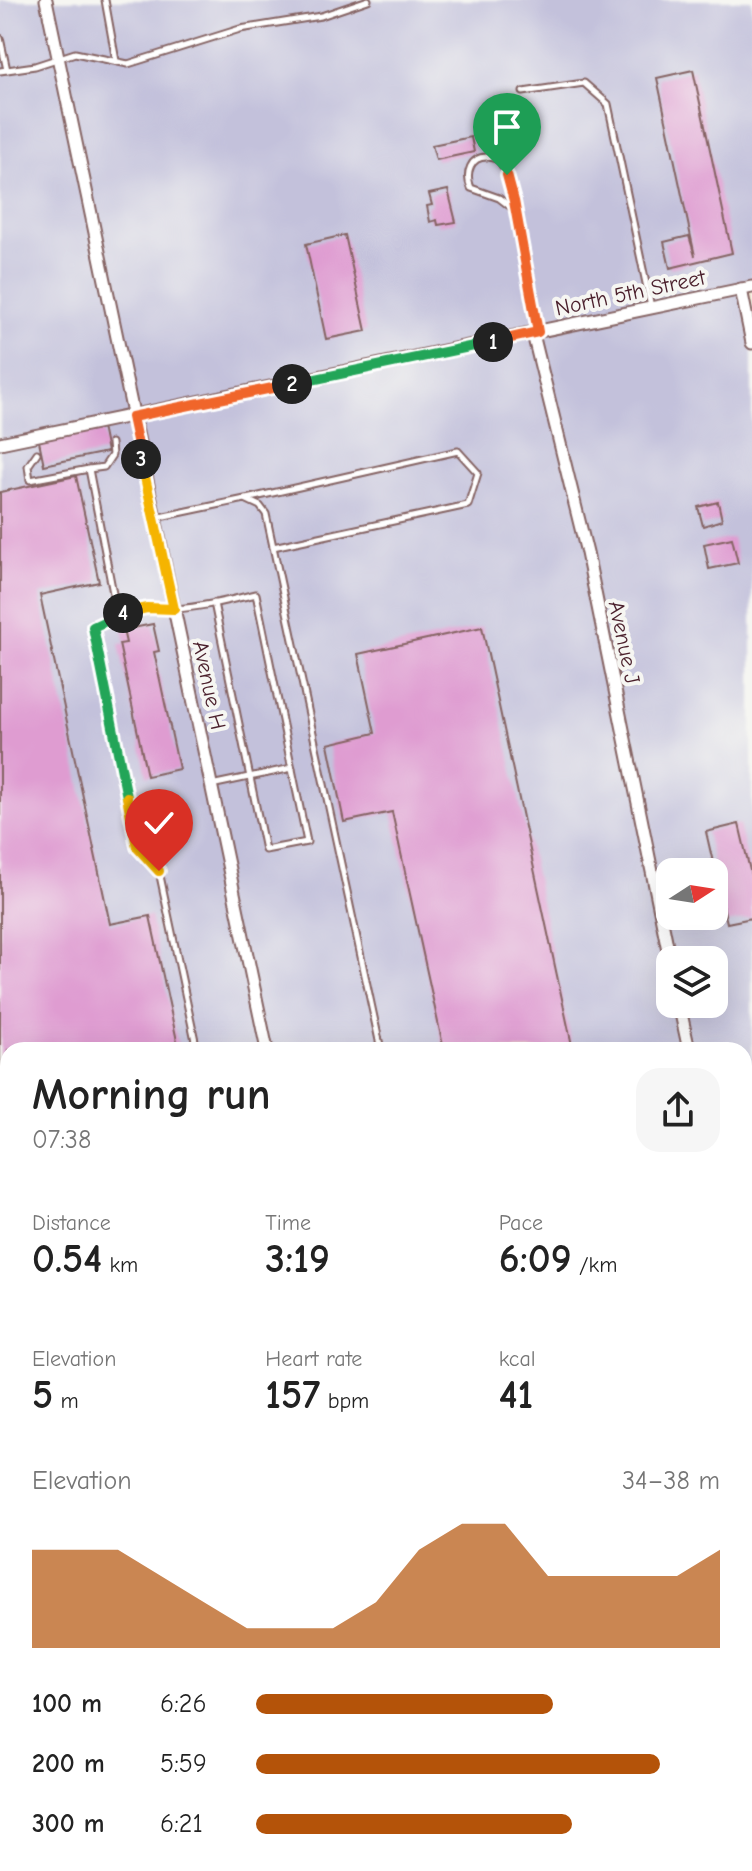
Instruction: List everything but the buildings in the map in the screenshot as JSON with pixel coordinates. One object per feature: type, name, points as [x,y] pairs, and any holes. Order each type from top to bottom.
[{"type":"street","name":"Avenue H","points":[[46,0],[265,1042]]},
{"type":"street","name":"North 5th Street","points":[[0,443],[746,288]]},
{"type":"street","points":[[746,288],[752,343]]},
{"type":"street","name":"Avenue J","points":[[535,333],[587,553],[667,946]]},
{"type":"street","points":[[682,1018],[687,1042]]},
{"type":"lane","points":[[105,0],[116,61]]},
{"type":"lane","points":[[0,38],[3,70],[75,53],[128,64],[240,29],[321,16],[368,0]]},
{"type":"lane","points":[[523,92],[584,83],[608,104],[651,308]]},
{"type":"lane","points":[[516,211],[499,198],[471,188],[467,180],[468,170],[475,161],[482,157],[499,161],[507,175],[516,211],[535,333]]},
{"type":"lane","points":[[37,453],[28,466],[30,480],[104,467],[112,455],[111,443]]},
{"type":"lane","points":[[154,518],[458,451],[478,473],[468,505],[273,547]]},
{"type":"lane","points":[[89,469],[117,614]]},
{"type":"lane","points":[[245,499],[260,506],[266,514],[379,1042]]},
{"type":"lane","points":[[195,1042],[159,871],[137,847],[93,627],[117,614],[147,608],[174,609],[256,594],[307,842],[265,850],[214,603]]},
{"type":"lane","points":[[211,785],[292,768]]},
{"type":"shaded area","points":[[0,0],[752,0],[752,287],[741,289],[752,343],[752,1042],[0,1042]]},
{"type":"route","points":[[159,871],[137,847],[93,627],[117,614],[147,608],[174,609],[132,417],[538,332],[507,175]]}]
